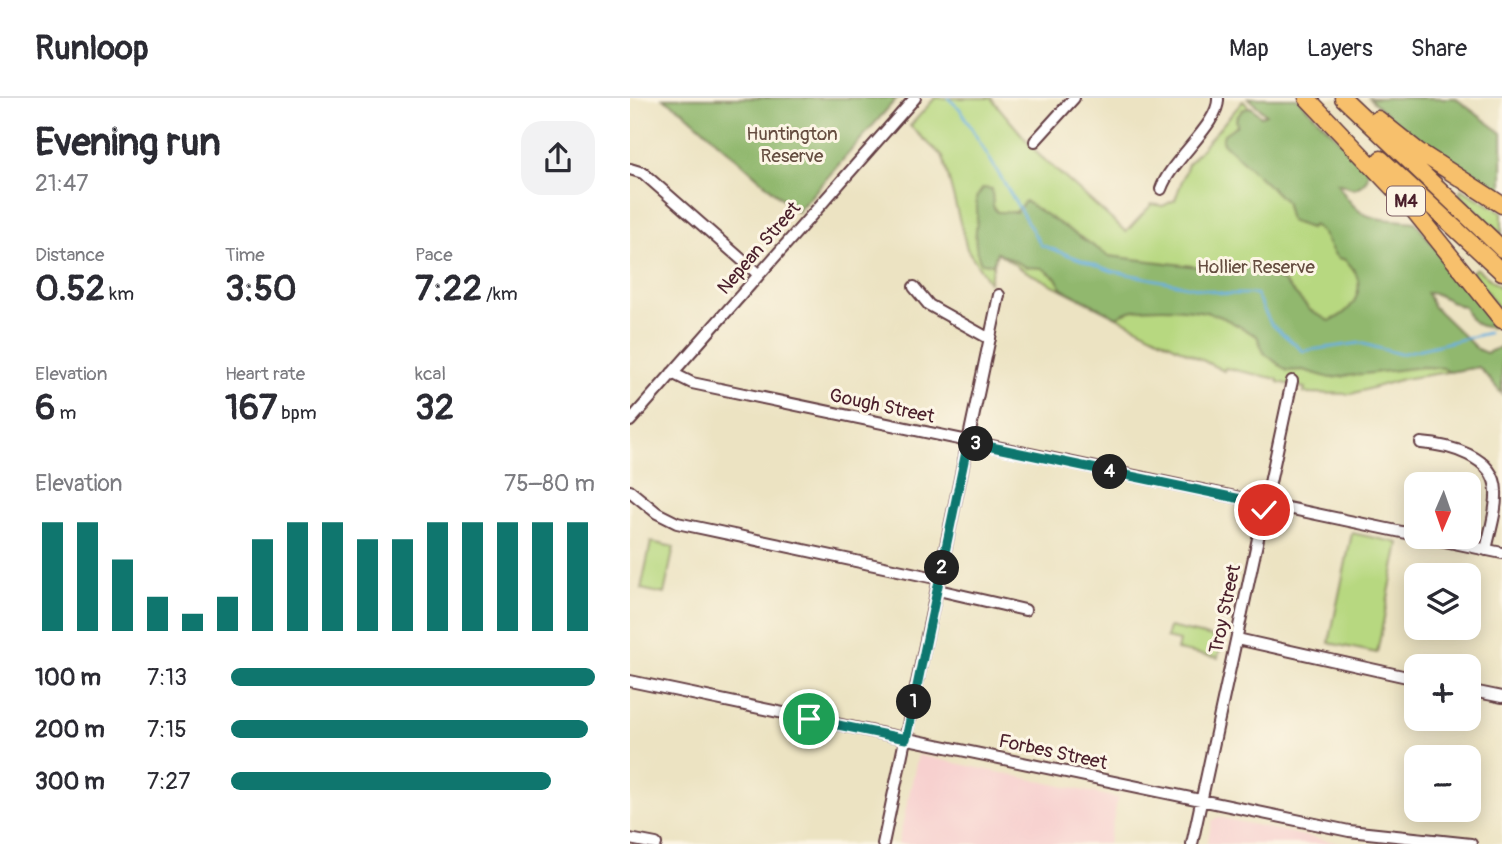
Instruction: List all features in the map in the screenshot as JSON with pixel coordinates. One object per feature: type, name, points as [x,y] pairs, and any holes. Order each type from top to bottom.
[{"type":"highway","name":"M4","points":[[1307,98],[1411,207],[1499,316]]},
{"type":"highway","name":"M4","points":[[1318,98],[1502,272]]},
{"type":"highway","name":"M4","points":[[1343,98],[1502,249]]},
{"type":"highway","points":[[1356,98],[1418,151],[1502,205]]},
{"type":"street","name":"Nepean Street","points":[[630,421],[915,98]]},
{"type":"street","points":[[1035,141],[1073,98]]},
{"type":"street","points":[[1161,189],[1171,166],[1215,113],[1218,98]]},
{"type":"street","points":[[630,169],[643,173],[758,274]]},
{"type":"street","points":[[914,288],[929,305],[990,339]]},
{"type":"street","points":[[883,844],[999,295]]},
{"type":"street","name":"Gough Street","points":[[672,373],[692,383],[1404,533]]},
{"type":"street","name":"Troy Street","points":[[1192,844],[1292,381]]},
{"type":"street","points":[[1420,443],[1461,451],[1479,462],[1491,475],[1496,494],[1486,550]]},
{"type":"street","points":[[630,491],[657,513],[677,523],[939,584],[1025,610]]},
{"type":"street","points":[[1481,549],[1502,553]]},
{"type":"street","points":[[1237,639],[1404,676]]},
{"type":"street","name":"Forbes Street","points":[[630,681],[1356,832],[1471,844]]},
{"type":"street","points":[[1481,692],[1502,696]]},
{"type":"street","points":[[630,839],[656,844]]},
{"type":"shaded area","points":[[918,755],[1118,798],[1108,844],[898,844]]},
{"type":"shaded area","points":[[1218,817],[1343,844],[1207,844],[1212,821]]},
{"type":"green space","name":"Huntington Reserve","points":[[663,98],[897,98],[797,212],[683,111]]},
{"type":"green space","name":"Hollier Reserve","points":[[935,98],[991,98],[1038,154],[1126,232],[1152,204],[1163,206],[1175,200],[1188,164],[1243,101],[1315,174],[1479,367],[1403,379],[1351,394],[1304,393],[1305,388],[1278,382],[1278,379],[1225,368],[1224,371],[1021,269],[997,252],[989,282],[967,249],[943,157],[910,126]]},
{"type":"green space","points":[[1248,98],[1297,98],[1368,168],[1366,181],[1354,189],[1337,183],[1353,206],[1368,216],[1415,222],[1494,323],[1495,327],[1480,326],[1469,317],[1464,307],[1427,293],[1433,306],[1477,349],[1486,353],[1501,347],[1502,340],[1502,394],[1479,367],[1449,372],[1443,368],[1423,367],[1330,378],[1303,370],[1287,371],[1264,353],[1257,336],[1214,314],[1150,308],[1117,317],[1062,289],[1056,278],[1042,268],[1026,267],[997,252],[993,264],[981,263],[975,237],[976,198],[983,188],[992,189],[993,206],[997,212],[1016,212],[1025,201],[1109,256],[1217,269],[1253,264],[1284,282],[1310,310],[1329,321],[1338,317],[1357,296],[1358,278],[1354,270],[1346,261],[1336,256],[1317,228],[1290,221],[1285,201],[1222,142],[1224,134],[1237,125],[1236,119],[1242,110],[1251,107],[1261,116],[1266,114]]},
{"type":"green space","points":[[1369,98],[1455,98],[1502,133],[1502,198],[1433,151]]},
{"type":"green space","points":[[1461,189],[1502,212],[1502,234],[1459,194]]},
{"type":"green space","points":[[1476,268],[1502,289],[1502,313],[1472,272]]},
{"type":"green space","points":[[1352,533],[1399,543],[1377,653],[1329,643]]},
{"type":"green space","points":[[651,542],[674,547],[664,594],[641,589]]},
{"type":"green space","points":[[1169,627],[1222,639],[1218,658],[1177,650],[1179,641],[1166,638]]},
{"type":"waterway","points":[[948,98],[960,109],[1041,245],[1112,271],[1227,294],[1256,294],[1271,324],[1303,351],[1360,343],[1400,354],[1488,333]]},
{"type":"route","points":[[809,719],[906,739],[968,442],[1265,504],[1264,510]]}]
